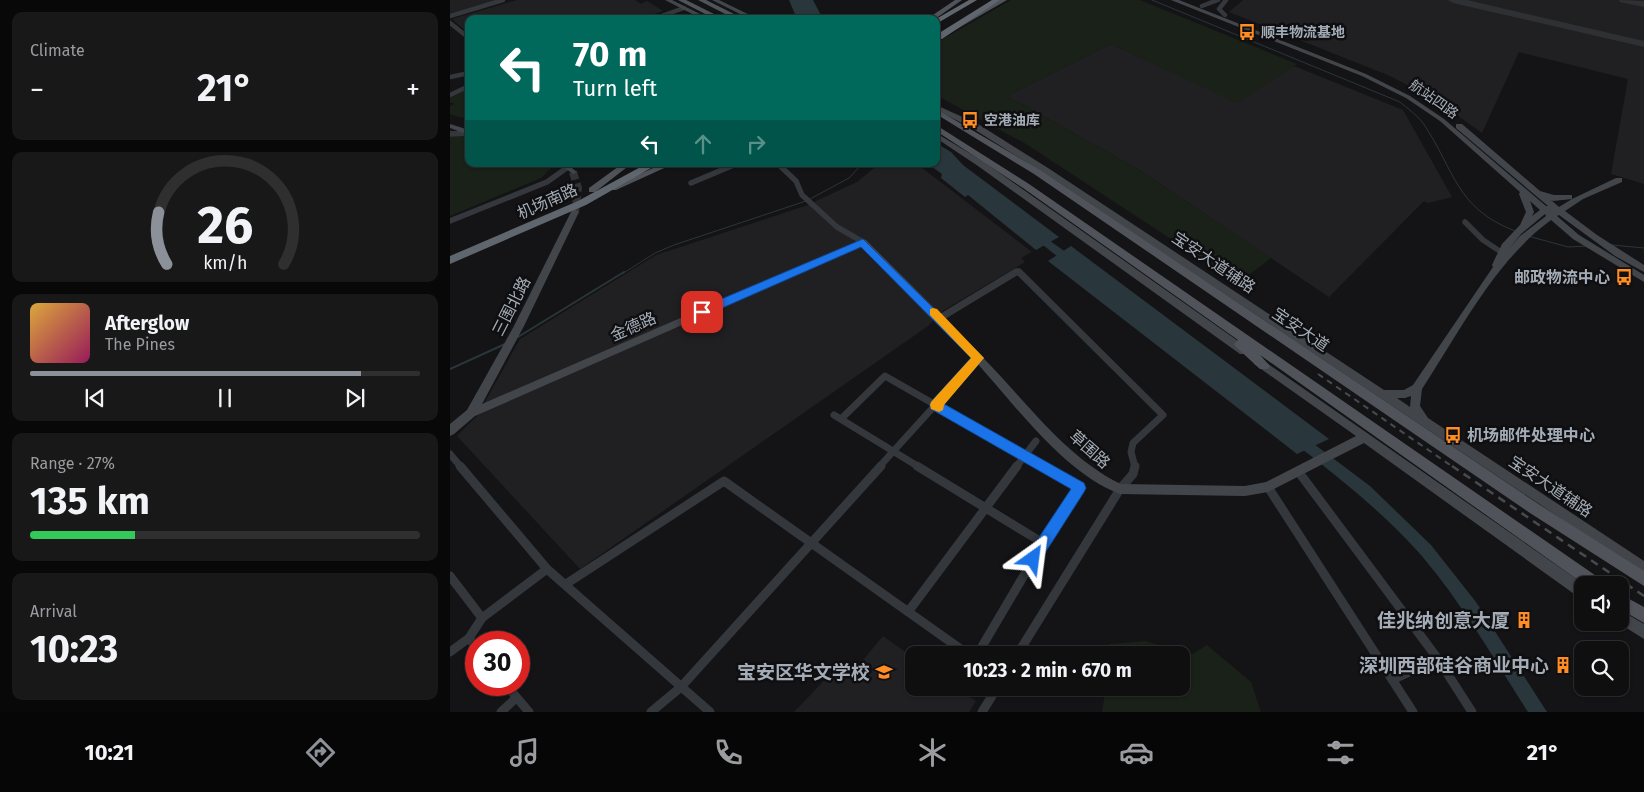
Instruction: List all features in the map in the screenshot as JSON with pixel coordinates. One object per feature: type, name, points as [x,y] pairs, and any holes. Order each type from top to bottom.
[{"type":"highway","points":[[938,15],[964,0]]},
{"type":"highway","points":[[940,20],[974,0]]},
{"type":"highway","points":[[940,33],[987,3],[997,0]]},
{"type":"highway","name":"机场南路","points":[[450,252],[641,167]]},
{"type":"highway","name":"机场南路","points":[[450,260],[607,190],[642,167]]},
{"type":"main road","points":[[681,0],[712,15]]},
{"type":"main road","points":[[701,0],[732,15]]},
{"type":"main road","points":[[937,15],[959,0]]},
{"type":"main road","points":[[940,33],[1004,0]]},
{"type":"main road","name":"宝安大道","points":[[940,113],[1004,151],[1527,504],[1644,580]]},
{"type":"main road","points":[[940,130],[1026,186],[1583,576]]},
{"type":"main road","points":[[592,190],[623,167]]},
{"type":"main road","points":[[607,190],[661,167]]},
{"type":"main road","points":[[1117,226],[1149,239]]},
{"type":"main road","points":[[1205,313],[1264,366]]},
{"type":"main road","points":[[1629,606],[1644,616]]},
{"type":"street","points":[[450,16],[503,0]]},
{"type":"street","points":[[668,0],[699,15]]},
{"type":"street","points":[[715,0],[747,15]]},
{"type":"street","name":"航站四路","points":[[1174,0],[1364,75],[1398,91],[1442,120],[1522,185]]},
{"type":"street","name":"航站四路","points":[[1185,0],[1366,71],[1408,90],[1450,118],[1551,211],[1576,237],[1644,279]]},
{"type":"street","points":[[1202,6],[1212,4],[1218,0]]},
{"type":"street","points":[[1225,15],[1219,8],[1226,0]]},
{"type":"street","points":[[664,15],[684,8]]},
{"type":"street","points":[[450,23],[465,35]]},
{"type":"street","points":[[450,77],[465,74]]},
{"type":"street","points":[[450,95],[465,88]]},
{"type":"street","name":"宝安大道辅路","points":[[940,109],[961,118],[1017,152],[1644,568]]},
{"type":"street","points":[[450,126],[465,132]]},
{"type":"street","points":[[450,134],[465,133]]},
{"type":"street","points":[[940,138],[981,164],[1574,585]]},
{"type":"street","points":[[691,183],[729,167]]},
{"type":"street","points":[[781,167],[796,181],[802,194],[837,227],[854,235],[863,242]]},
{"type":"street","points":[[450,221],[547,182],[568,168]]},
{"type":"street","points":[[1492,274],[1506,243],[1524,225],[1551,211],[1571,199],[1595,186],[1619,180],[1571,199],[1547,196],[1522,185]]},
{"type":"street","points":[[1522,185],[1530,212],[1524,225]]},
{"type":"street","points":[[1571,199],[1571,215],[1588,235]]},
{"type":"street","points":[[1429,426],[1421,418],[1415,407],[1417,388],[1492,274],[1551,211]]},
{"type":"street","name":"航站四路","points":[[1551,211],[1644,269]]},
{"type":"street","name":"三围北路","points":[[471,413],[519,326],[575,212]]},
{"type":"street","points":[[1465,222],[1482,240],[1501,252]]},
{"type":"street","points":[[1531,231],[1549,226],[1563,230],[1576,237]]},
{"type":"street","name":"草围路","points":[[863,242],[940,318],[1077,462],[1105,484],[1120,489],[1245,491],[1268,487],[1365,437]]},
{"type":"street","name":"金德路","points":[[471,413],[863,242]]},
{"type":"street","points":[[940,318],[1018,271],[1163,415],[1133,443],[1131,452],[1135,465],[1133,474],[1120,489],[1023,646]]},
{"type":"street","points":[[651,712],[681,687],[978,358]]},
{"type":"street","points":[[982,646],[1043,543],[1080,488],[885,376],[838,417],[1043,543]]},
{"type":"street","points":[[1378,392],[1398,396],[1417,388]]},
{"type":"street","points":[[450,431],[471,413]]},
{"type":"street","points":[[908,612],[1036,442]]},
{"type":"street","points":[[450,454],[547,569],[710,712]]},
{"type":"street","points":[[1298,471],[1438,659],[1472,712]]},
{"type":"street","points":[[566,584],[724,481],[956,646]]},
{"type":"street","points":[[1268,487],[1413,712]]},
{"type":"street","points":[[474,631],[482,618],[547,569]]},
{"type":"street","points":[[450,576],[482,618]]},
{"type":"street","points":[[1629,622],[1644,632]]},
{"type":"street","points":[[450,652],[465,641]]},
{"type":"street","points":[[1392,680],[1438,659]]},
{"type":"street","points":[[982,712],[992,696]]},
{"type":"street","points":[[501,712],[516,698],[529,712]]},
{"type":"shaded area","points":[[450,0],[497,0],[450,14]]},
{"type":"shaded area","points":[[517,0],[635,0],[641,4],[647,1],[663,11],[651,15],[466,15]]},
{"type":"shaded area","points":[[789,0],[813,0],[821,15],[795,15]]},
{"type":"shaded area","points":[[1011,0],[1140,0],[1297,64],[1237,103],[1111,44],[1007,96],[1136,168],[1271,258],[1238,283],[1026,144],[940,97],[940,41]]},
{"type":"shaded area","points":[[1243,0],[1644,0],[1644,184],[1611,174],[1628,79],[1519,52],[1482,133],[1436,100],[1390,76],[1229,12]]},
{"type":"shaded area","points":[[465,15],[465,30],[452,19]]},
{"type":"shaded area","points":[[1111,44],[1237,102],[1294,66],[1403,110],[1452,197],[1428,203],[1424,201],[1329,297],[1136,168],[1007,96]]},
{"type":"shaded area","points":[[465,90],[465,119],[450,114],[450,106],[455,104],[450,102],[450,97]]},
{"type":"shaded area","points":[[450,130],[465,135],[465,167],[552,167],[541,178],[450,216]]},
{"type":"shaded area","points":[[940,147],[951,152],[963,165],[1059,237],[1036,250],[968,195],[965,197],[941,178],[942,174],[932,167],[940,167]]},
{"type":"shaded area","points":[[875,167],[921,167],[1032,252],[1021,258],[1025,262],[941,312],[928,326],[580,569],[457,436],[477,416],[520,339],[656,255],[805,206],[857,182]]},
{"type":"shaded area","points":[[1071,246],[1329,439],[1297,454],[1048,261]]},
{"type":"shaded area","name":"宝安区华文学校","points":[[883,636],[905,652],[905,696],[968,696],[976,701],[969,712],[794,712],[838,666],[849,677]]},
{"type":"shaded area","points":[[1146,641],[1160,646],[1109,646],[1109,644]]},
{"type":"shaded area","points":[[1207,645],[1251,682],[1261,712],[1102,712],[1105,696],[1190,696],[1190,655]]},
{"type":"waterway","points":[[1152,0],[1400,102],[1423,123],[1458,186],[1468,199],[1495,222],[1515,231]]},
{"type":"waterway","points":[[810,199],[849,178],[859,167]]},
{"type":"waterway","points":[[622,274],[655,253],[674,245],[806,201]]},
{"type":"waterway","points":[[1036,234],[1073,263]]},
{"type":"waterway","points":[[1528,236],[1568,247],[1587,246]]},
{"type":"waterway","points":[[1612,245],[1644,248]]},
{"type":"waterway","points":[[518,337],[624,272]]},
{"type":"waterway","points":[[450,369],[505,344]]},
{"type":"waterway","points":[[1298,438],[1349,477],[1396,519],[1426,550],[1471,608],[1538,712]]},
{"type":"taxiway","points":[[1453,0],[1644,44]]},
{"type":"taxiway","points":[[1624,0],[1644,4]]},
{"type":"tunnel","points":[[573,172],[578,188],[575,212]]},
{"type":"railway","points":[[1318,374],[1453,467]]},
{"type":"railway","points":[[1452,466],[1644,596]]},
{"type":"slow traffic","points":[[933,312],[978,358],[936,405],[939,407]]},
{"type":"place","name":"顺丰物流基地","points":[[1247,32]]},
{"type":"place","name":"空港油库","points":[[970,120]]},
{"type":"place","name":"邮政物流中心","points":[[1624,277]]},
{"type":"place","name":"机场邮件处理中心","points":[[1453,435]]},
{"type":"place","name":"佳兆纳创意大厦","points":[[1524,620]]},
{"type":"place","name":"深圳西部硅谷商业中心","points":[[1563,665]]},
{"type":"place","name":"宝安区华文学校","points":[[884,672]]},
{"type":"route","points":[[702,312],[863,242],[978,358],[936,405],[1080,488],[1033,559]]}]
